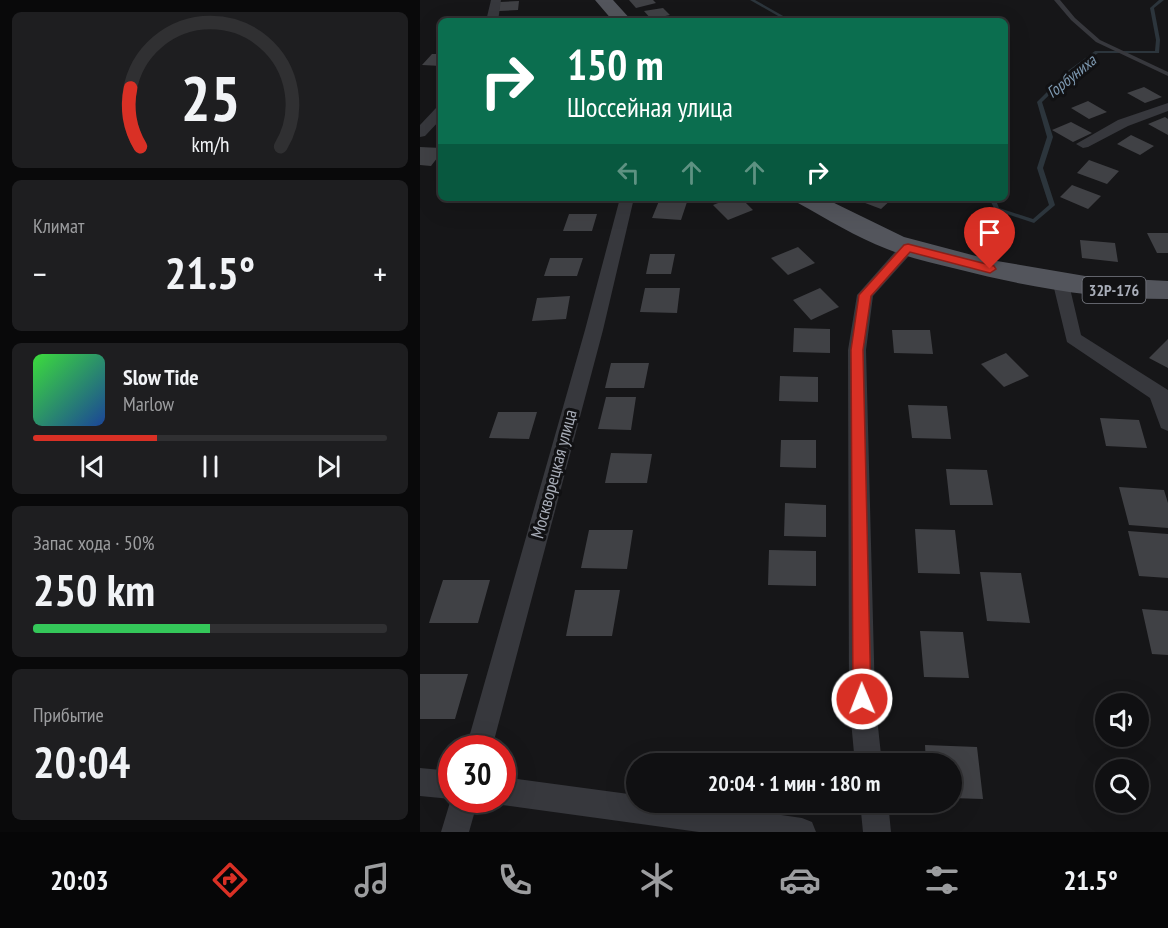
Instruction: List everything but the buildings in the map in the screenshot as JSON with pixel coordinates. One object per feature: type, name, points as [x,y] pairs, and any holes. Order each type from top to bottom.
[{"type":"main road","points":[[604,0],[620,18]]},
{"type":"main road","name":"32Р-176","points":[[811,201],[843,219],[908,248],[1061,284],[1123,291],[1168,290]]},
{"type":"street","points":[[493,18],[496,0]]},
{"type":"street","points":[[1083,144],[1123,123],[1168,107]]},
{"type":"street","points":[[420,133],[438,114]]},
{"type":"street","name":"Москворецкая улица","points":[[482,735],[594,330],[626,201]]},
{"type":"street","points":[[868,753],[862,699],[857,350],[865,295],[908,248]]},
{"type":"street","points":[[1061,284],[1073,338],[1163,398],[1168,423]]},
{"type":"street","points":[[420,782],[438,784]]},
{"type":"street","points":[[516,793],[802,832]]},
{"type":"street","points":[[455,832],[460,813]]},
{"type":"street","points":[[874,813],[877,832]]},
{"type":"lane","points":[[1057,0],[1072,20],[1098,41],[1168,74]]},
{"type":"waterway","name":"Горбуниха","points":[[752,0],[785,18]]},
{"type":"waterway","name":"Горбуниха","points":[[993,201],[997,209],[1034,221],[1052,205],[1040,168],[1050,137],[1039,102],[1071,71],[1097,52],[1157,52],[1158,40],[1152,8],[1162,0]]},
{"type":"route","points":[[862,699],[857,350],[865,295],[891,263],[908,248],[990,269]]}]
